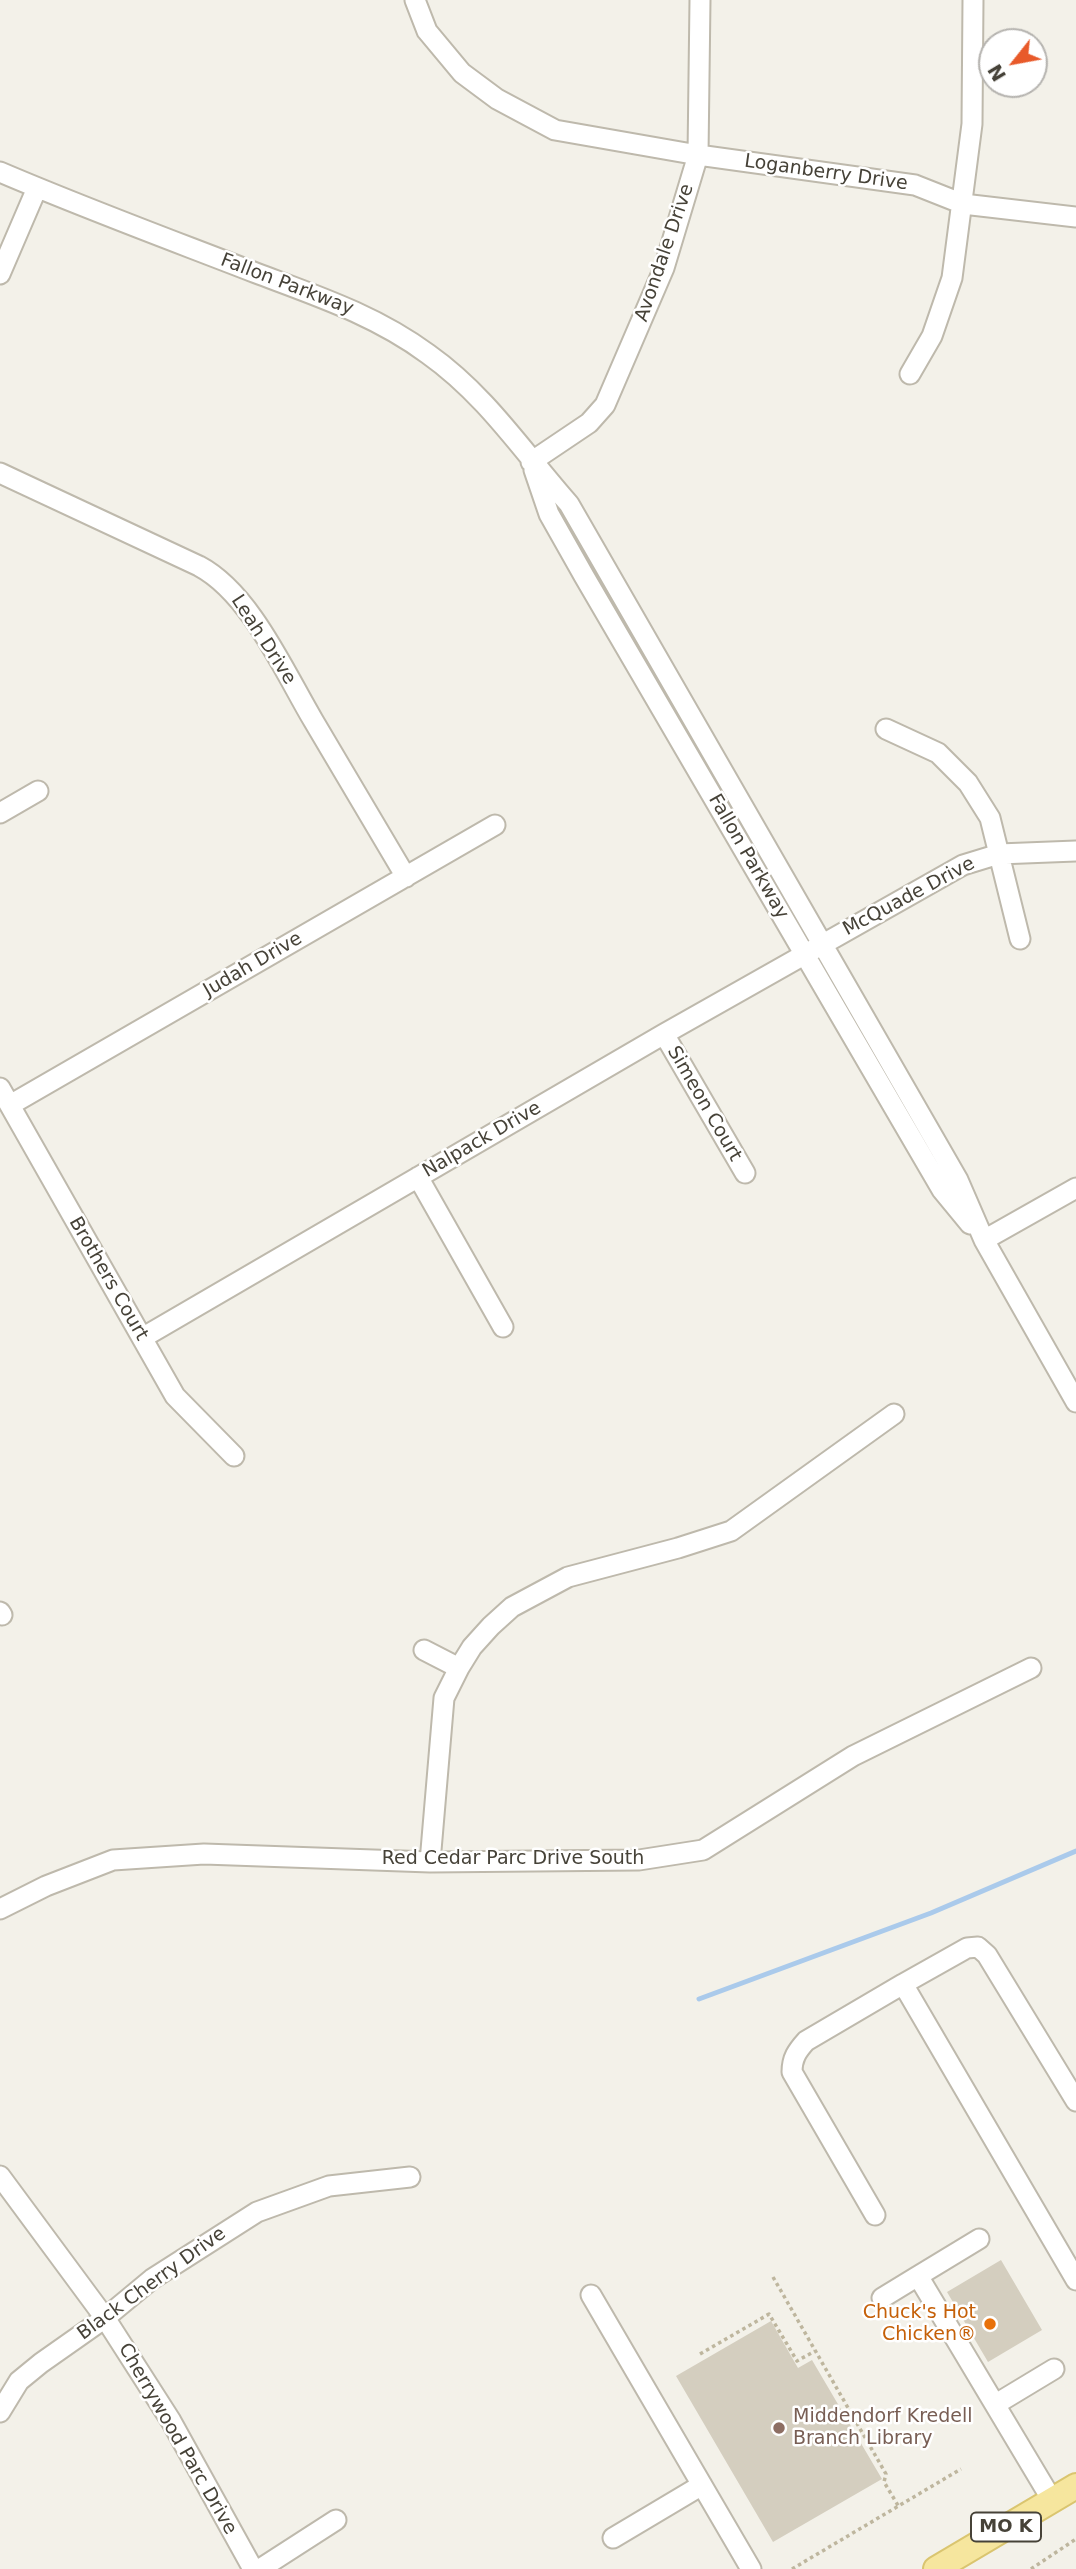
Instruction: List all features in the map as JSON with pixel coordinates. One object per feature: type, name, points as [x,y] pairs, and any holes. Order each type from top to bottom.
[{"type":"main road","name":"MO K","points":[[936,2569],[1076,2486]]},
{"type":"street","name":"Loganberry Drive","points":[[415,0],[427,31],[462,73],[498,99],[555,130],[698,155],[915,186],[963,204],[1076,217]]},
{"type":"street","name":"Avondale Drive","points":[[531,462],[589,423],[605,405],[664,268],[698,155],[700,0]]},
{"type":"street","points":[[910,374],[932,336],[952,278],[972,124],[973,0]]},
{"type":"street","name":"Fallon Parkway","points":[[0,172],[372,318],[430,355],[477,394],[506,426],[531,462],[549,514],[814,949],[942,1190],[984,1240],[1076,1402]]},
{"type":"street","points":[[0,274],[37,188]]},
{"type":"street","name":"Leah Drive","points":[[0,473],[199,566],[214,574],[227,586],[264,636],[406,877]]},
{"type":"street","points":[[886,729],[938,752],[968,783],[990,818],[999,854]]},
{"type":"street","points":[[0,813],[38,791]]},
{"type":"street","name":"Judah Drive","points":[[5,1096],[406,877],[495,825]]},
{"type":"street","name":"McQuade Drive","points":[[814,949],[963,864],[999,854],[1076,851]]},
{"type":"street","name":"McQuade Drive","points":[[999,854],[1020,939]]},
{"type":"street","name":"Nalpack Drive","points":[[142,1338],[814,949]]},
{"type":"street","name":"Simeon Court","points":[[664,1034],[744,1173]]},
{"type":"street","name":"Brothers Court","points":[[5,1096],[175,1396],[234,1456]]},
{"type":"street","points":[[418,1177],[503,1327]]},
{"type":"street","points":[[984,1240],[1074,1194]]},
{"type":"street","points":[[430,1862],[444,1698],[458,1668],[472,1647],[512,1606],[568,1577],[731,1531],[894,1413]]},
{"type":"street","points":[[424,1650],[458,1668]]},
{"type":"street","name":"Red Cedar Parc Drive South","points":[[0,1909],[46,1886],[113,1860],[204,1854],[430,1862],[639,1860],[703,1850],[853,1756],[1031,1668]]},
{"type":"street","points":[[875,2215],[792,2072],[792,2063],[806,2041],[903,1984],[967,1948],[978,1947],[987,1955],[1029,2021],[1076,2101]]},
{"type":"street","points":[[903,1984],[1076,2280]]},
{"type":"street","name":"Cherrywood Parc Drive","points":[[0,2176],[105,2318],[171,2421],[253,2569]]},
{"type":"street","name":"Black Cherry Drive","points":[[0,2412],[19,2381],[105,2318],[152,2279],[257,2212],[329,2186],[410,2177]]},
{"type":"street","points":[[882,2298],[979,2239]]},
{"type":"street","points":[[918,2276],[1052,2500]]},
{"type":"street","points":[[591,2295],[751,2569]]},
{"type":"street","points":[[996,2404],[1054,2369]]},
{"type":"street","points":[[613,2538],[702,2485]]},
{"type":"street","points":[[260,2569],[336,2520]]},
{"type":"path","points":[[773,2277],[886,2474],[884,2482],[899,2507]]},
{"type":"path","points":[[701,2354],[769,2314],[797,2361],[815,2351]]},
{"type":"path","points":[[816,2367],[822,2363]]},
{"type":"path","points":[[792,2569],[961,2469]]},
{"type":"path","points":[[1031,2569],[1076,2539]]},
{"type":"building","points":[[1001,2260],[1042,2330],[988,2362],[947,2292]]},
{"type":"building","name":"Middendorf Kredell Branch Library","points":[[771,2321],[798,2368],[812,2360],[882,2479],[773,2542],[676,2376]]},
{"type":"waterway","points":[[699,1999],[931,1913],[1076,1851]]},
{"type":"place","name":"Chuck's Hot Chicken®","points":[[990,2324]]},
{"type":"place","name":"Middendorf Kredell Branch Library","points":[[779,2428]]}]
